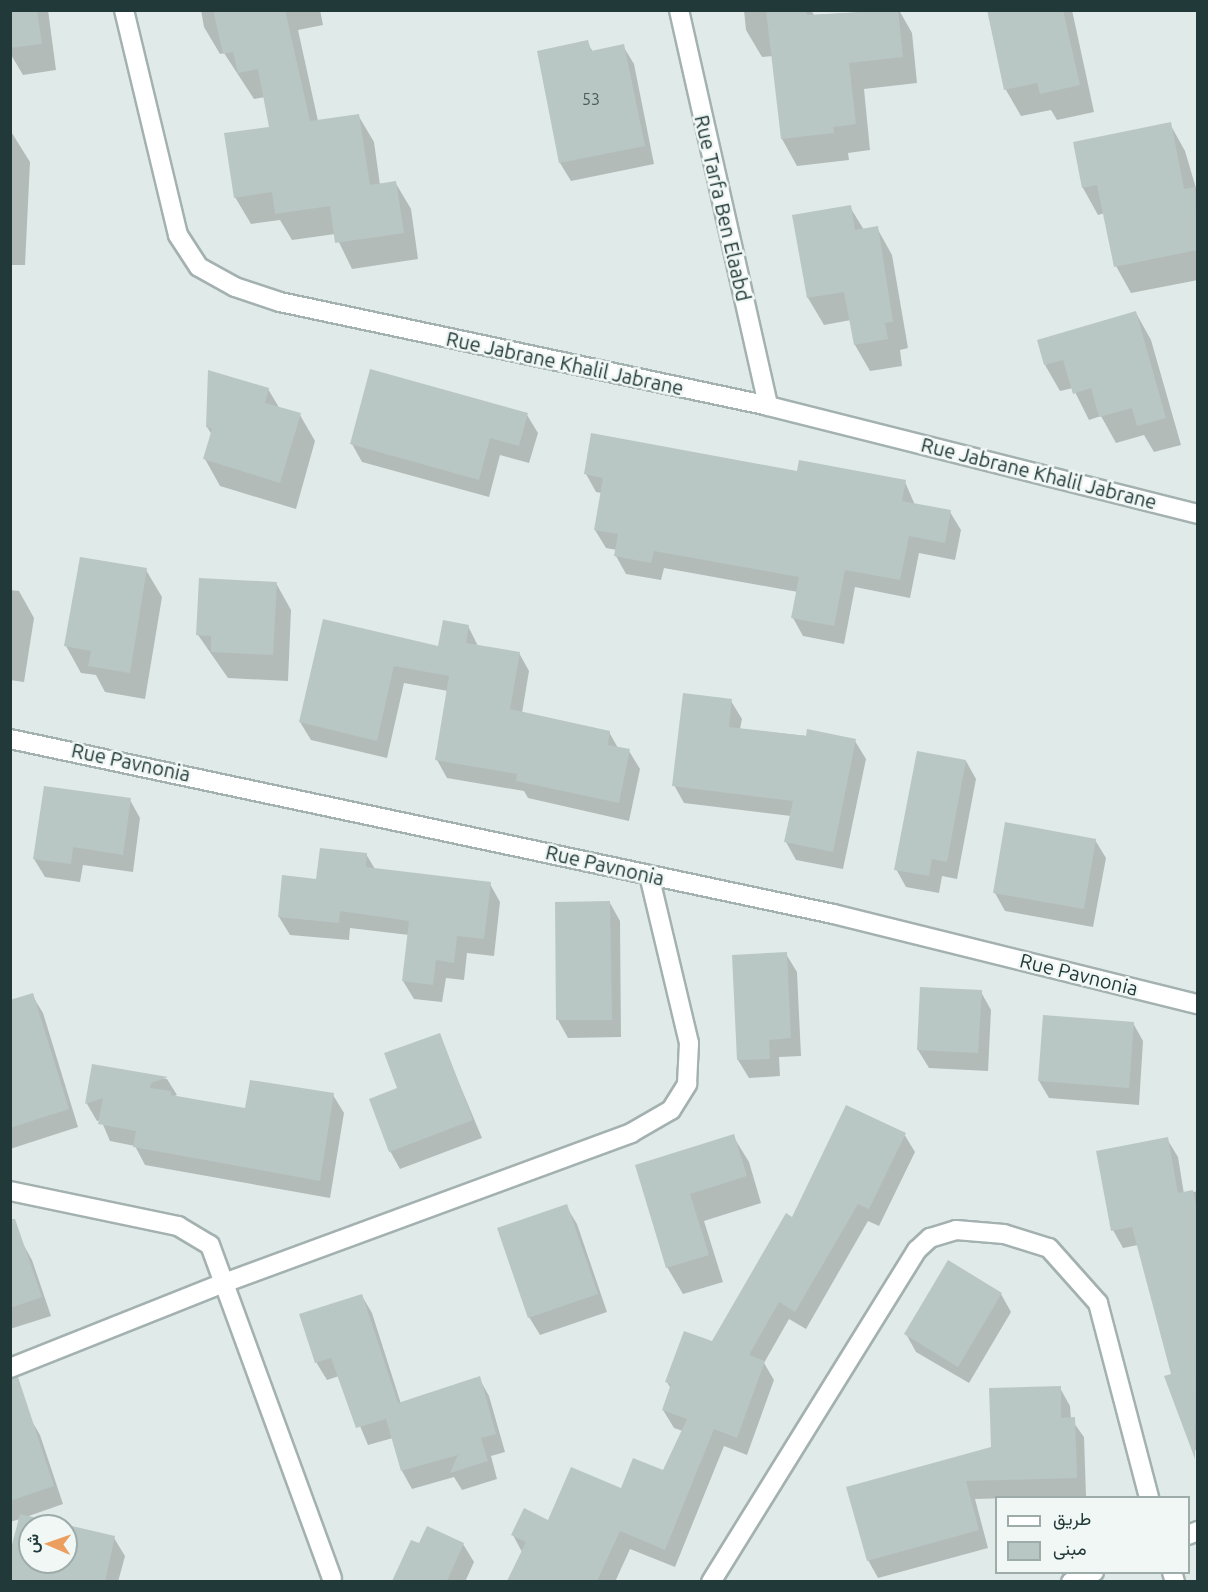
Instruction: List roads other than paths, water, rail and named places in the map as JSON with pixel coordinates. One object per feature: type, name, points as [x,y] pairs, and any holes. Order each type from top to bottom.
[{"type":"street","name":"Rue Jabrane Khalil Jabrane","points":[[124,10],[169,209],[188,254],[218,279],[280,302],[768,406],[1197,514]]},
{"type":"street","name":"Rue Tarfa Ben Elaabd","points":[[679,10],[768,406]]},
{"type":"street","name":"Rue Pavnonia","points":[[10,739],[844,917],[1197,1004]]},
{"type":"street","points":[[10,1368],[224,1283],[631,1132],[671,1110],[687,1084],[690,1043],[649,875]]},
{"type":"street","points":[[10,1191],[178,1226],[210,1245],[332,1578]]},
{"type":"street","points":[[711,1581],[917,1250],[930,1238],[956,1230],[1004,1234],[1049,1248],[1098,1303],[1149,1496]]},
{"type":"street","points":[[1071,1581],[1089,1574]]}]
